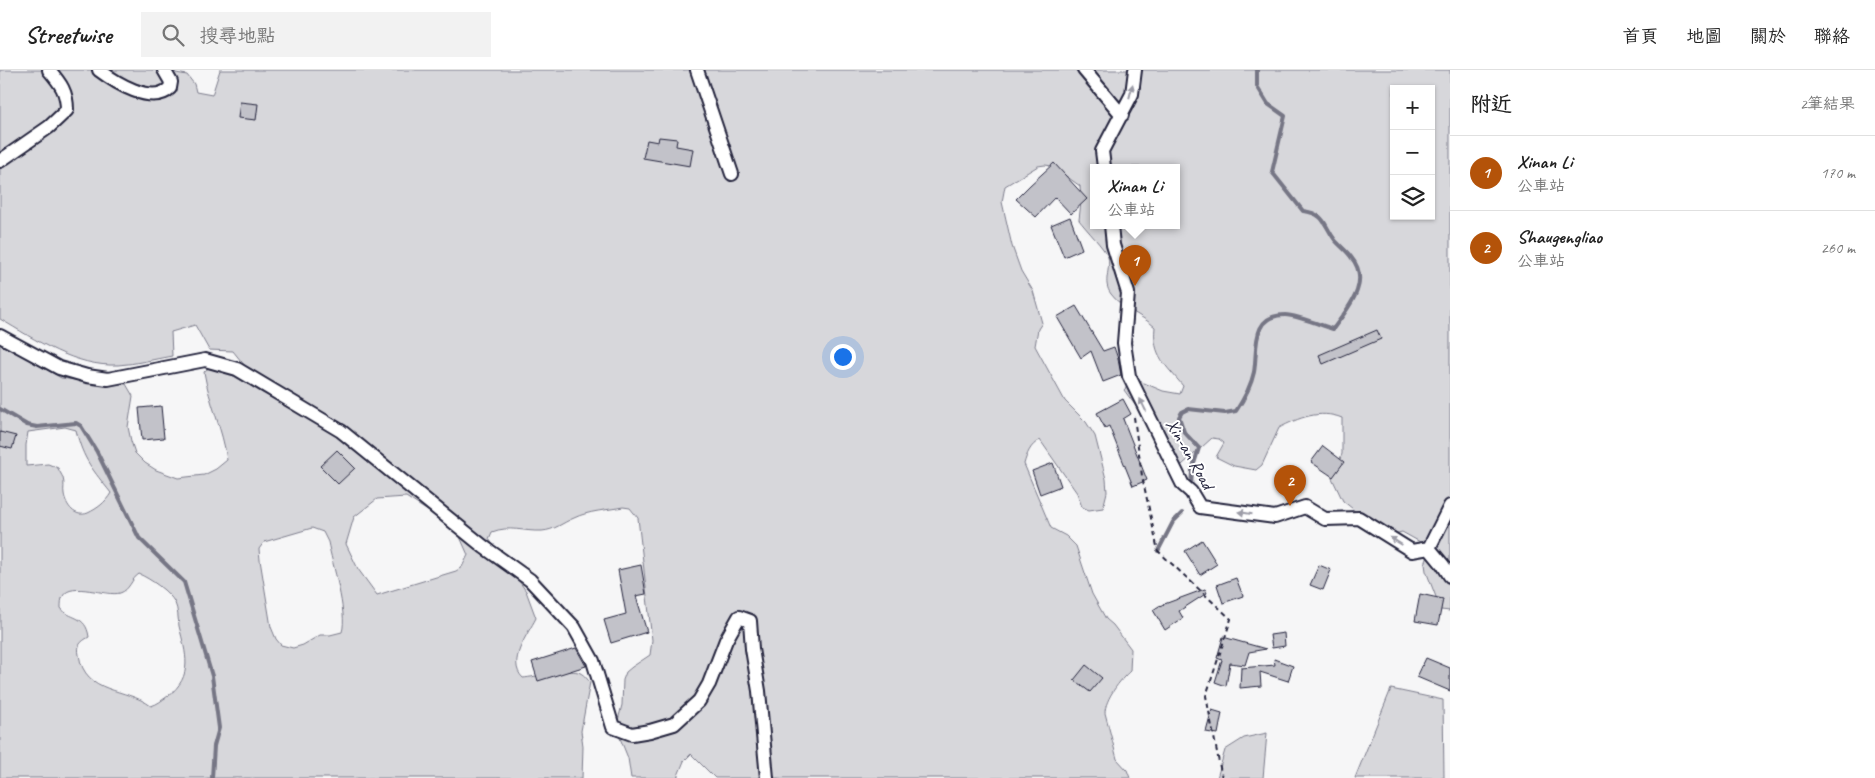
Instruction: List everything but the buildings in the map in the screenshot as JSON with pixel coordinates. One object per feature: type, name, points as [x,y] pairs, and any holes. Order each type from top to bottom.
[{"type":"street","points":[[0,161],[49,127],[68,110],[67,96],[58,80],[49,70]]},
{"type":"street","points":[[99,70],[116,82],[135,91],[152,94],[165,93],[170,88],[171,82],[164,70]]},
{"type":"street","points":[[697,70],[732,174]]},
{"type":"street","points":[[1084,70],[1122,115]]},
{"type":"street","points":[[1104,164],[1102,151],[1132,94],[1136,70]]},
{"type":"street","name":"Xin-an Road","points":[[1111,229],[1113,245],[1128,293],[1124,343],[1129,376],[1183,485],[1191,492],[1200,507],[1275,518],[1305,507],[1325,519],[1359,518],[1412,551],[1429,548]]},
{"type":"street","points":[[0,336],[59,368],[87,376],[108,378],[205,360],[237,369],[342,431],[484,547],[530,580],[574,627],[593,661],[613,727],[632,734],[674,724],[699,701],[709,684],[726,640],[739,618],[750,621],[767,778]]},
{"type":"street","points":[[1450,506],[1429,548],[1450,576]]},
{"type":"path","points":[[1134,412],[1142,476],[1158,551],[1231,619],[1206,696],[1222,778]]},
{"type":"shaded area","points":[[0,70],[173,70],[176,73],[187,75],[194,84],[196,92],[212,95],[220,70],[1450,70],[1450,611],[1441,610],[1426,571],[1425,564],[1431,548],[1402,532],[1394,534],[1358,516],[1343,501],[1332,478],[1342,454],[1342,418],[1326,414],[1309,416],[1279,428],[1262,465],[1256,470],[1234,466],[1216,457],[1224,443],[1219,439],[1212,438],[1182,465],[1175,465],[1168,450],[1124,390],[1130,383],[1137,380],[1163,391],[1180,394],[1183,386],[1158,353],[1155,327],[1115,299],[1108,289],[1108,257],[1079,220],[1080,186],[1052,166],[1045,165],[1038,166],[1005,186],[1002,202],[1012,246],[1021,271],[1033,291],[1042,323],[1038,329],[1035,346],[1065,401],[1086,422],[1095,436],[1106,479],[1107,492],[1103,508],[1089,510],[1082,507],[1077,493],[1040,440],[1031,447],[1024,464],[1051,528],[1066,536],[1076,546],[1092,594],[1106,619],[1113,625],[1131,649],[1130,671],[1110,696],[1105,713],[1117,759],[1127,770],[1130,778],[715,778],[691,754],[684,761],[677,778],[631,778],[628,758],[616,728],[622,705],[623,680],[626,672],[650,655],[652,640],[638,518],[630,508],[623,507],[585,514],[547,530],[498,530],[492,532],[489,539],[526,591],[536,618],[520,648],[517,664],[518,671],[523,678],[573,671],[583,675],[590,682],[581,731],[583,746],[582,778],[0,778],[0,342],[61,378],[126,384],[133,396],[128,427],[135,453],[156,470],[178,478],[204,475],[216,469],[227,460],[206,383],[204,372],[206,370],[211,367],[222,370],[270,397],[233,351],[209,350],[195,325],[171,332],[172,356],[139,363],[118,365],[86,362],[56,351],[0,319]],"holes":[[[65,427],[76,430],[85,457],[111,493],[104,502],[88,513],[79,514],[69,507],[65,498],[64,480],[58,468],[48,464],[26,466],[28,432]],[[406,497],[457,530],[468,555],[462,567],[456,571],[377,595],[358,569],[346,544],[354,517],[377,499]],[[312,528],[323,532],[328,542],[343,613],[342,632],[320,635],[303,645],[293,648],[281,645],[271,627],[259,549],[264,542]],[[139,574],[169,594],[175,603],[186,664],[182,681],[168,696],[151,706],[141,700],[98,684],[89,677],[83,668],[78,652],[80,644],[89,637],[87,630],[81,621],[64,612],[61,608],[62,597],[67,592],[81,590],[120,593]]]},
{"type":"shaded area","points":[[1391,689],[1443,700],[1444,778],[1355,778]]},
{"type":"shaded area","points":[[1267,733],[1263,778],[1217,778],[1225,750],[1244,738]]},
{"type":"waterway","points":[[1191,488],[1192,470],[1199,448],[1184,432],[1179,417],[1182,412],[1188,409],[1225,413],[1236,411],[1251,382],[1258,335],[1266,321],[1274,317],[1290,315],[1333,329],[1351,304],[1358,285],[1357,266],[1349,255],[1335,240],[1320,217],[1303,211],[1272,172],[1285,116],[1268,104],[1257,86],[1257,70]]},
{"type":"waterway","points":[[0,409],[27,425],[37,427],[76,423],[81,426],[97,452],[139,538],[184,582],[212,676],[219,728],[214,746],[212,778]]},
{"type":"waterway","points":[[1158,551],[1173,522],[1182,513]]},
{"type":"place","name":"Xinan Li","points":[[1135,286]]},
{"type":"place","name":"Shaugengliao","points":[[1290,506]]}]
